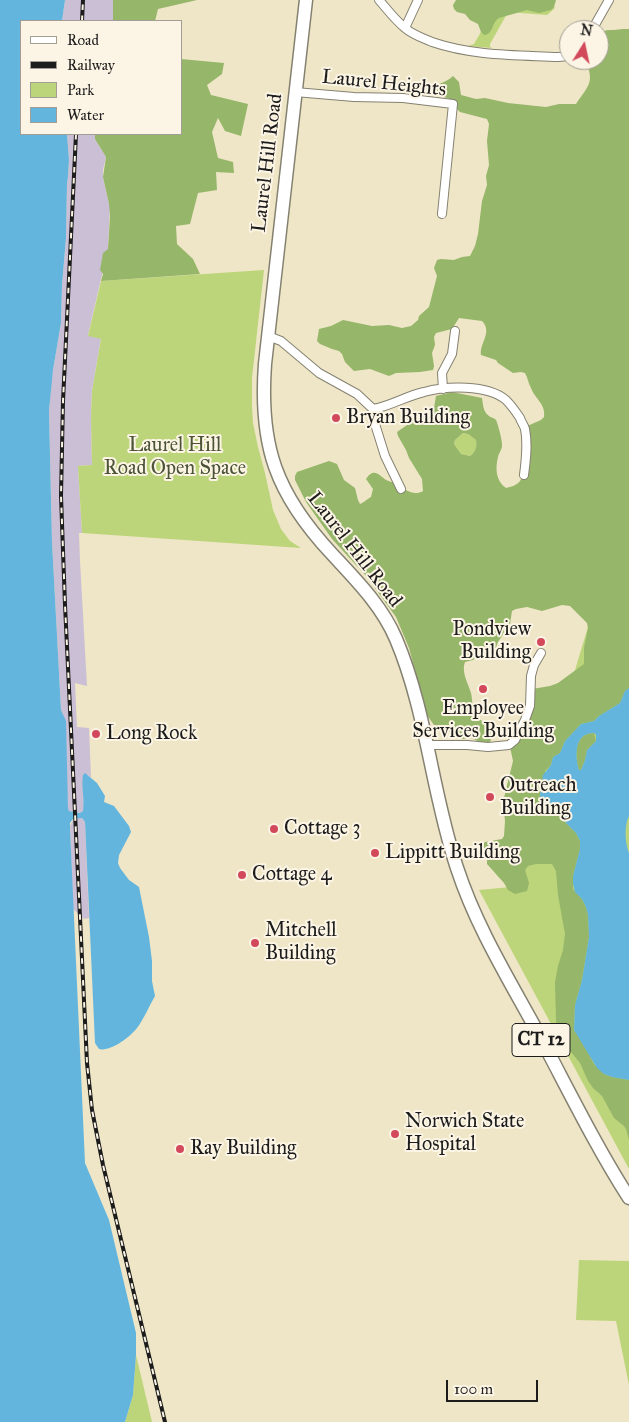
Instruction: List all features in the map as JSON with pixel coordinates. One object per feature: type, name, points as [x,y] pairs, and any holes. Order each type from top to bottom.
[{"type":"highway","name":"Laurel Hill Road","points":[[306,0],[264,378],[264,413],[268,439],[277,471],[288,496],[301,517],[370,596],[390,625],[410,676],[444,823],[460,879],[490,945],[597,1144],[629,1198]]},
{"type":"street","points":[[378,0],[405,28],[417,36],[463,51],[559,57]]},
{"type":"street","points":[[405,28],[418,0]]},
{"type":"street","points":[[598,20],[609,0]]},
{"type":"street","name":"Laurel Heights","points":[[295,92],[354,97],[403,98],[453,104],[442,214]]},
{"type":"street","points":[[443,389],[442,373],[452,354],[455,331]]},
{"type":"street","points":[[268,336],[281,341],[319,373],[357,394],[373,410],[375,424],[385,456],[401,489]]},
{"type":"street","points":[[373,410],[385,407],[410,395],[426,391],[473,388],[496,394],[506,400],[517,413],[524,427],[527,451],[524,475]]},
{"type":"street","points":[[426,745],[488,747],[509,745],[514,740],[525,720],[530,706],[531,676],[534,665],[541,653]]},
{"type":"shaded area","points":[[65,0],[113,0],[113,20],[62,20]]},
{"type":"shaded area","points":[[67,135],[95,135],[95,139],[106,157],[103,177],[110,204],[108,249],[88,335],[101,338],[92,391],[92,465],[78,466],[82,533],[79,533],[80,561],[87,686],[75,683],[77,727],[89,728],[91,778],[88,775],[83,775],[84,809],[81,813],[69,811],[68,808],[52,542],[49,411],[52,376],[61,323],[69,160]]},
{"type":"shaded area","points":[[74,818],[82,818],[85,822],[89,918],[84,919],[73,909],[70,826]]},
{"type":"green space","points":[[113,0],[197,0],[158,9],[155,20],[113,20]]},
{"type":"green space","points":[[456,0],[556,0],[551,10],[539,13],[527,10],[499,18],[489,33],[484,35],[478,24],[470,20],[465,14],[454,9],[453,5]]},
{"type":"green space","points":[[464,0],[550,0],[555,8],[547,15],[508,12],[490,44],[492,48],[468,46],[474,44],[486,23]]},
{"type":"green space","points":[[629,29],[629,688],[625,691],[620,703],[594,721],[581,724],[565,741],[560,753],[553,757],[551,765],[545,771],[546,807],[561,816],[576,833],[580,841],[580,849],[573,876],[573,889],[586,907],[589,937],[582,980],[575,1005],[574,1030],[594,1064],[604,1074],[629,1080],[629,1140],[624,1126],[614,1118],[602,1096],[588,1081],[580,1063],[567,1047],[561,1037],[556,1021],[555,982],[565,934],[556,871],[552,864],[528,866],[525,870],[529,883],[527,891],[515,894],[508,890],[487,864],[487,856],[482,849],[482,845],[485,842],[502,839],[504,836],[503,802],[513,761],[509,742],[512,729],[523,716],[532,689],[558,683],[584,664],[587,623],[570,606],[562,605],[542,611],[527,607],[512,611],[510,624],[495,650],[483,653],[473,660],[465,662],[464,666],[464,674],[471,693],[475,714],[490,725],[492,737],[490,742],[482,743],[471,738],[463,739],[448,731],[436,728],[427,715],[409,648],[396,617],[367,577],[332,539],[306,502],[295,480],[297,472],[329,461],[337,464],[344,480],[355,488],[360,504],[371,497],[373,489],[366,479],[372,473],[379,474],[386,480],[408,491],[419,493],[423,491],[422,479],[409,458],[397,432],[423,414],[431,411],[434,408],[436,396],[452,392],[482,398],[484,410],[490,417],[496,420],[501,436],[502,447],[497,466],[498,478],[506,488],[514,486],[520,481],[524,464],[525,427],[541,420],[544,417],[544,412],[525,373],[513,373],[496,360],[481,355],[486,334],[485,325],[482,321],[459,318],[452,329],[436,333],[432,353],[433,370],[396,373],[389,376],[370,369],[354,371],[345,362],[339,351],[317,341],[319,329],[343,320],[372,326],[389,325],[402,328],[411,326],[429,307],[437,276],[434,268],[437,260],[454,260],[470,256],[475,246],[482,201],[487,185],[489,124],[487,119],[460,112],[457,109],[457,103],[453,101],[425,93],[423,90],[424,86],[440,84],[453,76],[459,82],[461,95],[476,99],[485,98],[508,103],[546,107],[559,104],[576,104],[589,83],[589,70],[609,70],[609,30]],"holes":[[[463,433],[476,440],[475,451],[470,456],[461,454],[454,444],[455,440]]]},
{"type":"green space","points":[[182,59],[224,63],[222,74],[207,85],[211,95],[248,104],[241,136],[225,131],[218,118],[212,132],[218,158],[233,162],[234,173],[216,172],[217,190],[198,193],[190,224],[176,226],[177,244],[193,259],[200,274],[101,281],[103,274],[100,270],[103,253],[108,249],[110,216],[103,177],[106,157],[95,139],[95,135],[182,135]]},
{"type":"green space","name":"Laurel Hill Road Open Space","points":[[264,270],[252,378],[253,423],[273,510],[281,529],[290,541],[301,548],[82,533],[78,466],[92,465],[92,391],[101,339],[88,336],[101,281]]},
{"type":"green space","points":[[463,433],[476,440],[476,449],[470,456],[461,454],[454,444],[455,440]]},
{"type":"green space","points":[[629,490],[629,1169],[479,890],[510,887]]},
{"type":"green space","points":[[594,733],[596,741],[587,750],[581,770],[579,770],[577,752],[579,741],[587,734]]},
{"type":"green space","points":[[579,1260],[629,1261],[629,1385],[616,1321],[576,1320]]},
{"type":"green space","points":[[136,1355],[152,1422],[125,1422],[133,1395]]},
{"type":"water","points":[[0,0],[65,0],[62,20],[20,20],[20,135],[67,135],[69,160],[61,323],[53,370],[49,411],[52,542],[61,710],[66,721],[68,808],[69,811],[80,813],[83,811],[83,775],[85,773],[97,783],[105,796],[104,802],[114,806],[129,826],[131,832],[119,855],[118,863],[129,880],[139,887],[149,937],[155,996],[134,1032],[119,1043],[108,1048],[99,1049],[95,1043],[85,822],[82,818],[73,819],[70,823],[70,828],[85,1163],[109,1220],[136,1333],[133,1395],[125,1422],[0,1422]]},
{"type":"water","points":[[629,688],[629,816],[626,834],[629,853],[629,1080],[604,1074],[597,1068],[574,1030],[575,1005],[582,980],[589,937],[586,907],[582,899],[575,892],[573,884],[580,841],[576,833],[561,816],[543,804],[540,796],[543,775],[551,765],[553,757],[560,753],[565,741],[581,724],[594,721],[620,703],[625,691]],"holes":[[[594,733],[596,741],[587,750],[585,760],[581,770],[579,770],[577,758],[579,741],[587,734]]]},
{"type":"railway","points":[[82,20],[83,0]]},
{"type":"railway","points":[[76,135],[63,401],[61,496],[87,1063],[92,1110],[103,1165],[165,1422]]},
{"type":"place","name":"Bryan Building","points":[[336,418]]},
{"type":"place","name":"Pondview Building","points":[[541,642]]},
{"type":"place","name":"Employee Services Building","points":[[483,689]]},
{"type":"place","name":"Long Rock","points":[[96,734]]},
{"type":"place","name":"Outreach Building","points":[[490,797]]},
{"type":"place","name":"Cottage 3","points":[[274,829]]},
{"type":"place","name":"Lippitt Building","points":[[375,853]]},
{"type":"place","name":"Cottage 4","points":[[242,875]]},
{"type":"place","name":"Mitchell Building","points":[[255,943]]},
{"type":"place","name":"Norwich State Hospital","points":[[395,1134]]},
{"type":"place","name":"Ray Building","points":[[180,1149]]}]
